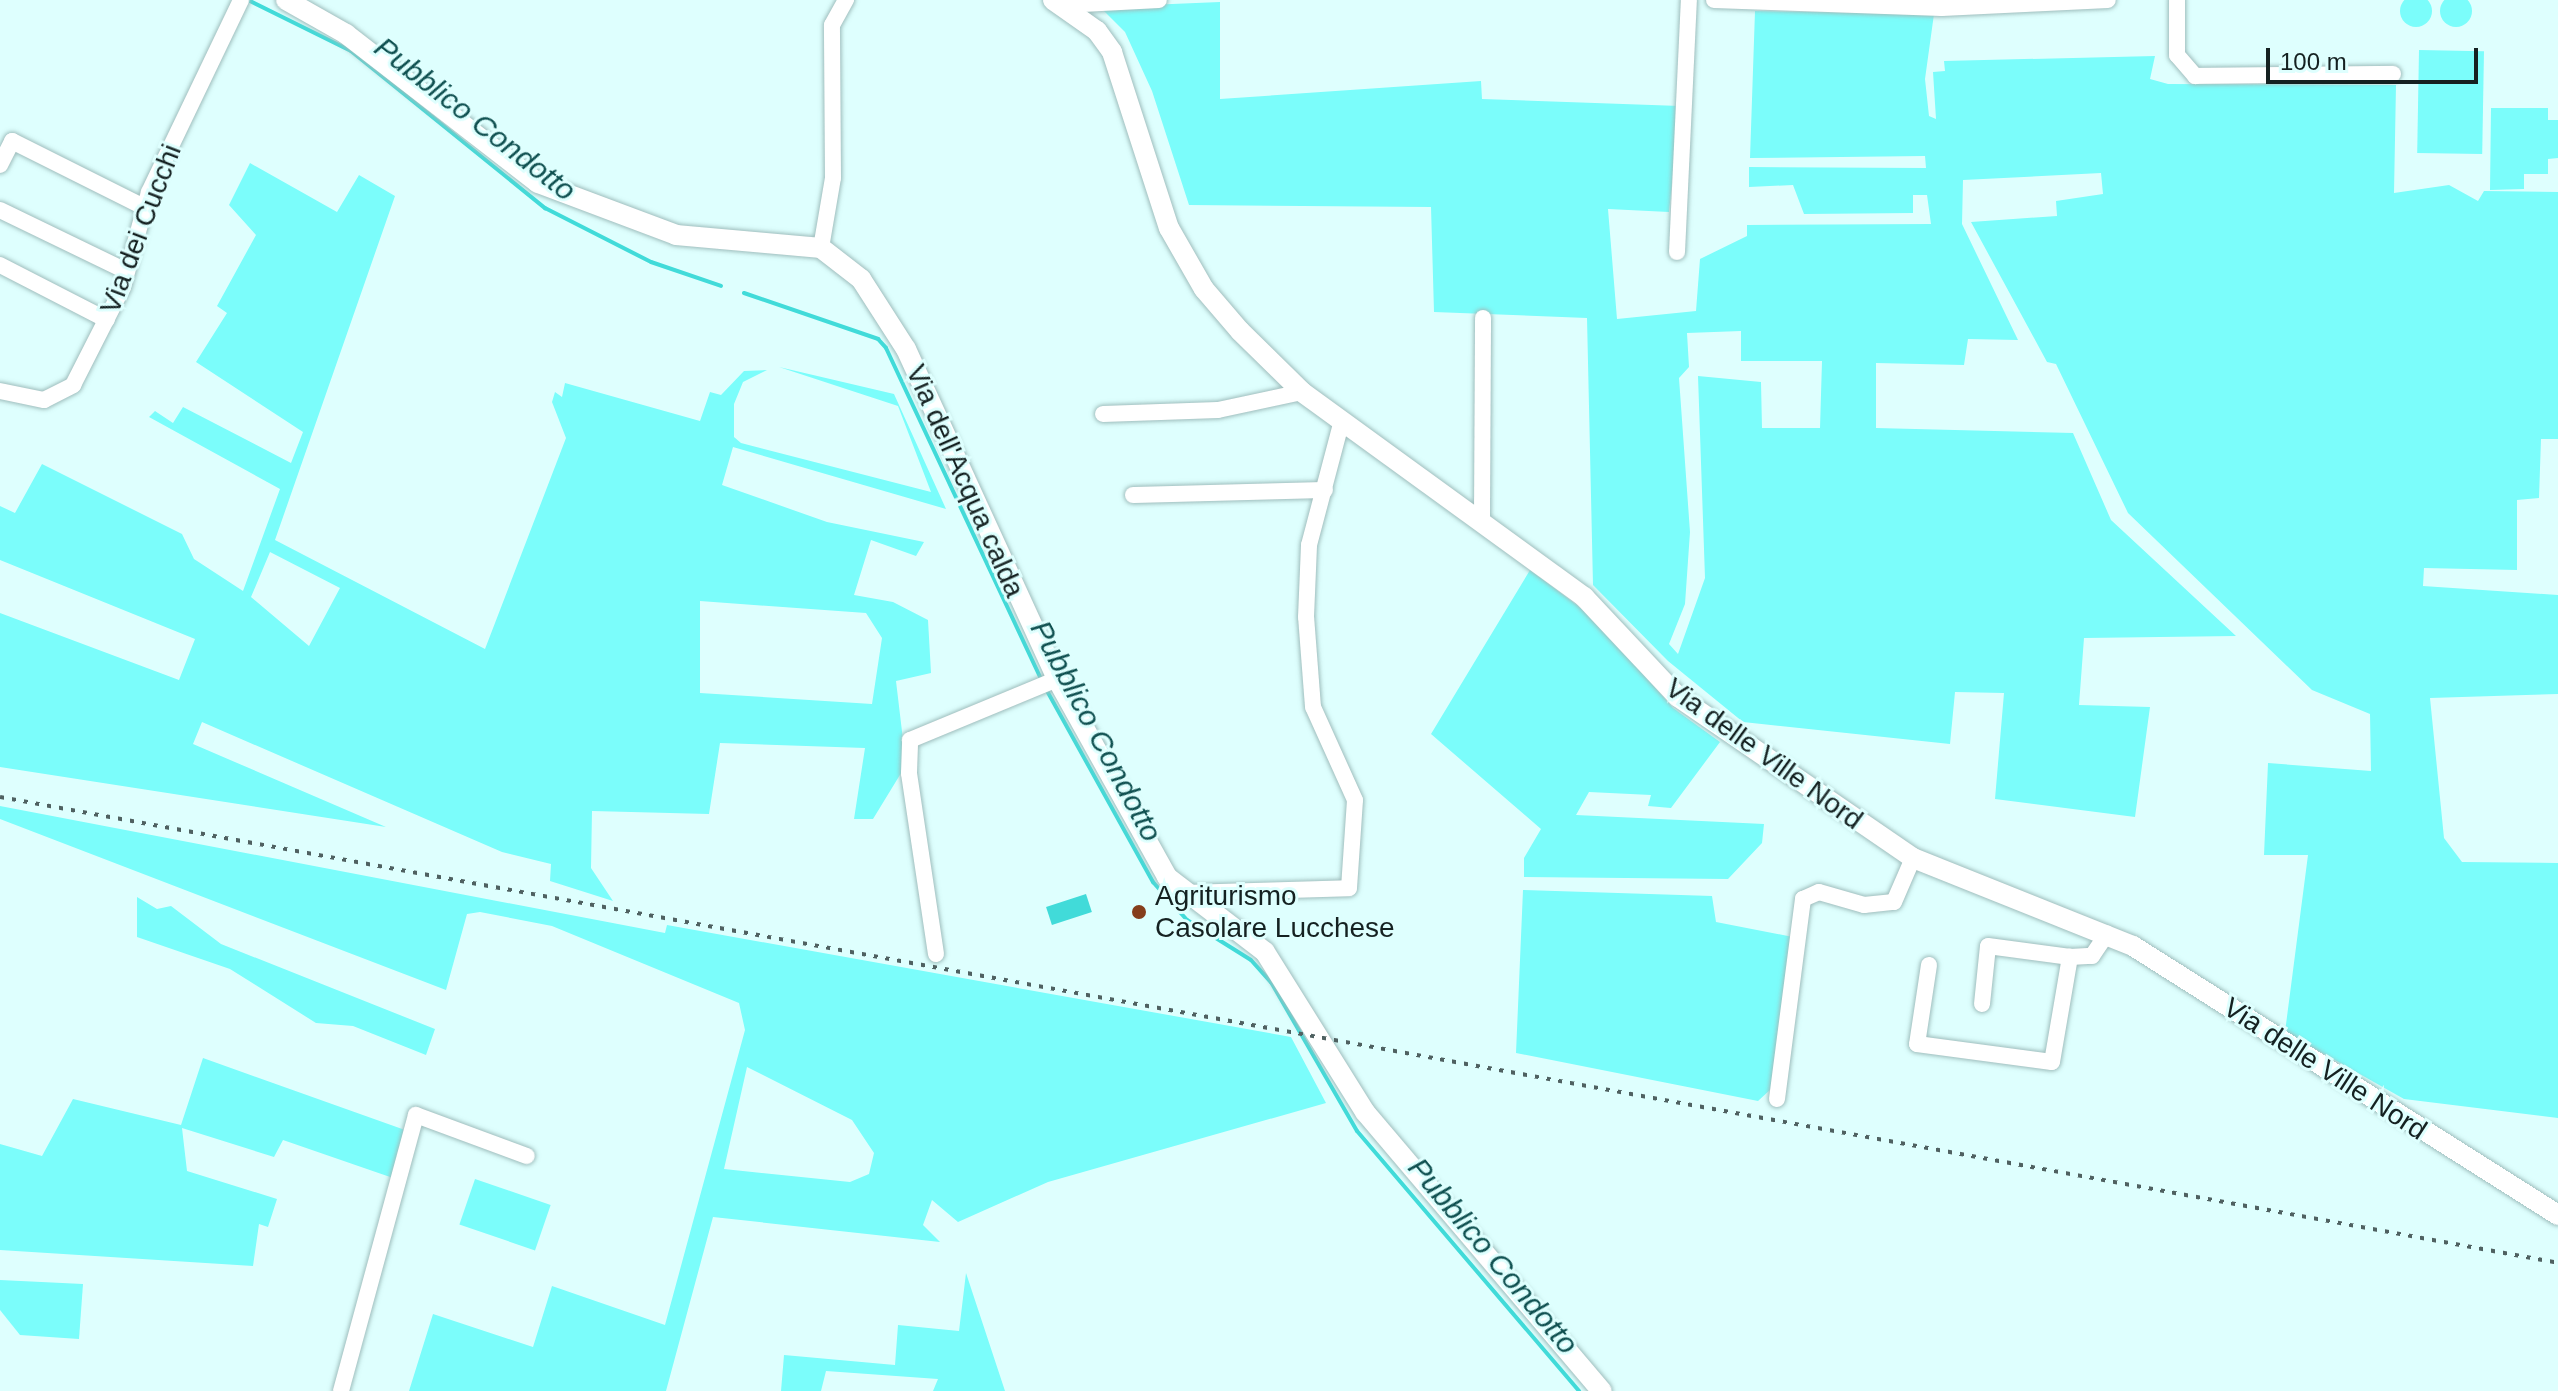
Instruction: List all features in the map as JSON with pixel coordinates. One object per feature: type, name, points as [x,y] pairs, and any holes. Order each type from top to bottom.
[{"type":"street","points":[[286,0],[346,34],[538,183],[676,235],[821,248],[833,178],[832,25],[846,0]]},
{"type":"street","points":[[1058,2],[1159,0]]},
{"type":"street","points":[[1677,252],[1689,0]]},
{"type":"street","points":[[1714,0],[1943,4],[2108,0]]},
{"type":"street","points":[[2177,0],[2177,55],[2195,76],[2393,74]]},
{"type":"street","name":"Via delle Ville Nord","points":[[1058,2],[1097,31],[1125,77],[1185,261],[1302,392],[1482,518],[1584,597],[1678,697],[1913,858],[2107,934],[2558,1215]]},
{"type":"street","name":"Via dei Cucchi","points":[[0,391],[32,400],[64,393],[107,320],[126,271],[144,207],[240,3]]},
{"type":"street","points":[[0,165],[12,141],[144,207]]},
{"type":"street","points":[[0,210],[126,271]]},
{"type":"street","name":"Via dell'Acqua calda","points":[[821,248],[861,279],[906,349],[1052,681],[1126,811],[1185,893],[1279,968],[1365,1112],[1602,1391]]},
{"type":"street","points":[[0,265],[107,320]]},
{"type":"street","points":[[1482,518],[1483,318]]},
{"type":"street","points":[[1103,414],[1218,410],[1302,392]]},
{"type":"street","points":[[1185,893],[1349,888],[1355,800],[1313,707],[1306,617],[1309,545],[1342,420]]},
{"type":"street","points":[[1133,495],[1325,490]]},
{"type":"street","points":[[936,954],[909,773],[910,740],[1052,681]]},
{"type":"street","points":[[1777,1099],[1803,899],[1819,892],[1864,905],[1894,902],[1913,858]]},
{"type":"street","points":[[1982,1004],[1988,946],[2070,957],[2092,956],[2107,934]]},
{"type":"street","points":[[1929,965],[1917,1044],[2052,1062],[2070,957]]},
{"type":"street","points":[[341,1391],[416,1115],[527,1156]]},
{"type":"shaded area","points":[[2416,-5],[2427,0],[2432,11],[2427,22],[2416,27],[2405,22],[2400,11],[2405,0]]},
{"type":"shaded area","points":[[2456,-5],[2467,0],[2472,11],[2467,22],[2456,27],[2445,22],[2440,11],[2445,0]]},
{"type":"shaded area","points":[[1220,2],[1220,99],[1481,81],[1482,99],[1680,106],[1669,212],[1608,209],[1617,319],[1696,311],[1700,259],[1747,236],[1747,225],[1931,224],[1927,195],[1913,195],[1913,213],[1804,214],[1793,185],[1749,187],[1749,167],[1926,168],[1925,156],[1750,158],[1755,11],[1934,14],[1925,79],[1929,116],[1936,119],[1933,72],[1945,71],[1944,61],[2155,56],[2150,79],[2168,84],[2396,85],[2394,193],[2449,185],[2478,201],[2484,191],[2558,192],[2558,439],[2541,439],[2539,498],[2517,500],[2517,570],[2424,568],[2423,586],[2558,595],[2558,694],[2430,698],[2444,838],[2462,862],[2558,863],[2558,1118],[2404,1099],[2285,1032],[2308,855],[2264,855],[2268,763],[2371,771],[2370,714],[2312,690],[2128,513],[2056,364],[2047,362],[1971,222],[2057,216],[2056,201],[2103,194],[2101,173],[1963,180],[1962,224],[2018,340],[1968,339],[1964,365],[1876,363],[1876,428],[2073,433],[2111,520],[2236,636],[2084,638],[2079,705],[2150,707],[2135,817],[1995,799],[2004,693],[1955,692],[1950,744],[1743,722],[1668,661],[1593,585],[1587,318],[1434,312],[1431,207],[1189,205],[1152,91],[1125,32],[1100,7]],"holes":[[[1741,331],[1741,361],[1822,361],[1820,428],[1762,428],[1761,382],[1698,376],[1705,578],[1678,654],[1669,644],[1685,604],[1690,532],[1679,378],[1689,367],[1687,333]]]},
{"type":"shaded area","points":[[2419,50],[2484,51],[2482,154],[2417,153]]},
{"type":"shaded area","points":[[2491,108],[2548,108],[2548,120],[2558,120],[2558,158],[2548,159],[2548,174],[2524,174],[2524,189],[2490,190]]},
{"type":"shaded area","points":[[250,163],[337,212],[359,175],[395,196],[275,540],[485,649],[566,438],[552,402],[555,392],[562,397],[565,383],[700,421],[710,392],[721,395],[744,371],[767,370],[743,382],[734,404],[734,437],[741,443],[931,492],[898,406],[779,367],[894,394],[946,509],[733,447],[722,485],[827,522],[924,542],[916,556],[871,540],[854,595],[893,602],[928,620],[931,673],[896,681],[906,765],[873,819],[854,819],[865,748],[720,743],[709,814],[592,811],[591,868],[613,901],[550,881],[551,864],[502,852],[202,722],[193,744],[386,827],[0,767],[0,613],[179,680],[195,639],[0,560],[0,506],[15,513],[42,464],[182,534],[194,559],[243,591],[280,489],[149,417],[155,411],[173,423],[183,407],[291,463],[303,432],[196,362],[227,313],[217,306],[256,235],[229,205]],"holes":[[[270,552],[340,588],[309,646],[251,597]],[[700,601],[866,613],[882,638],[872,704],[700,693]]]},
{"type":"shaded area","points":[[1530,570],[1594,618],[1673,708],[1720,742],[1671,808],[1648,806],[1651,795],[1589,792],[1576,815],[1764,824],[1762,843],[1728,879],[1524,877],[1524,858],[1541,829],[1431,734]]},
{"type":"shaded area","points":[[0,806],[665,933],[667,925],[1291,1037],[1326,1103],[1048,1182],[958,1222],[932,1200],[923,1225],[940,1242],[713,1217],[666,1391],[409,1391],[433,1314],[533,1347],[552,1286],[665,1325],[745,1030],[739,1003],[552,926],[480,912],[467,914],[446,990],[0,819]],"holes":[[[747,1067],[852,1120],[874,1153],[869,1174],[850,1182],[724,1169]]]},
{"type":"shaded area","points":[[1523,890],[1712,896],[1716,922],[1793,937],[1771,1089],[1758,1101],[1516,1053]]},
{"type":"shaded area","points":[[1086,894],[1092,912],[1052,925],[1046,907]]},
{"type":"shaded area","points":[[137,897],[157,909],[171,906],[221,944],[435,1029],[426,1055],[353,1026],[316,1023],[230,969],[137,937]]},
{"type":"shaded area","points":[[203,1058],[405,1130],[393,1178],[283,1140],[274,1157],[182,1128],[187,1171],[277,1199],[268,1227],[259,1224],[253,1266],[0,1250],[0,1144],[42,1156],[73,1099],[181,1125]]},
{"type":"shaded area","points":[[475,1179],[551,1205],[535,1250],[459,1224]]},
{"type":"shaded area","points":[[966,1273],[1005,1391],[933,1391],[938,1379],[826,1371],[821,1391],[781,1391],[784,1355],[895,1365],[898,1325],[959,1331]]},
{"type":"shaded area","points":[[0,1280],[83,1284],[79,1339],[20,1335],[0,1310]]},
{"type":"waterway","name":"Pubblico Condotto","points":[[248,0],[351,51],[545,208],[651,262],[721,286]]},
{"type":"waterway","name":"Pubblico Condotto","points":[[744,293],[878,339],[886,348],[1042,681]]},
{"type":"waterway","name":"Pubblico Condotto","points":[[1046,689],[1153,882],[1187,920],[1251,960],[1271,982],[1357,1131],[1579,1391]]},
{"type":"railway","points":[[0,797],[2558,1263]]},
{"type":"place","name":"Agriturismo Casolare Lucchese","points":[[1139,912]]}]
